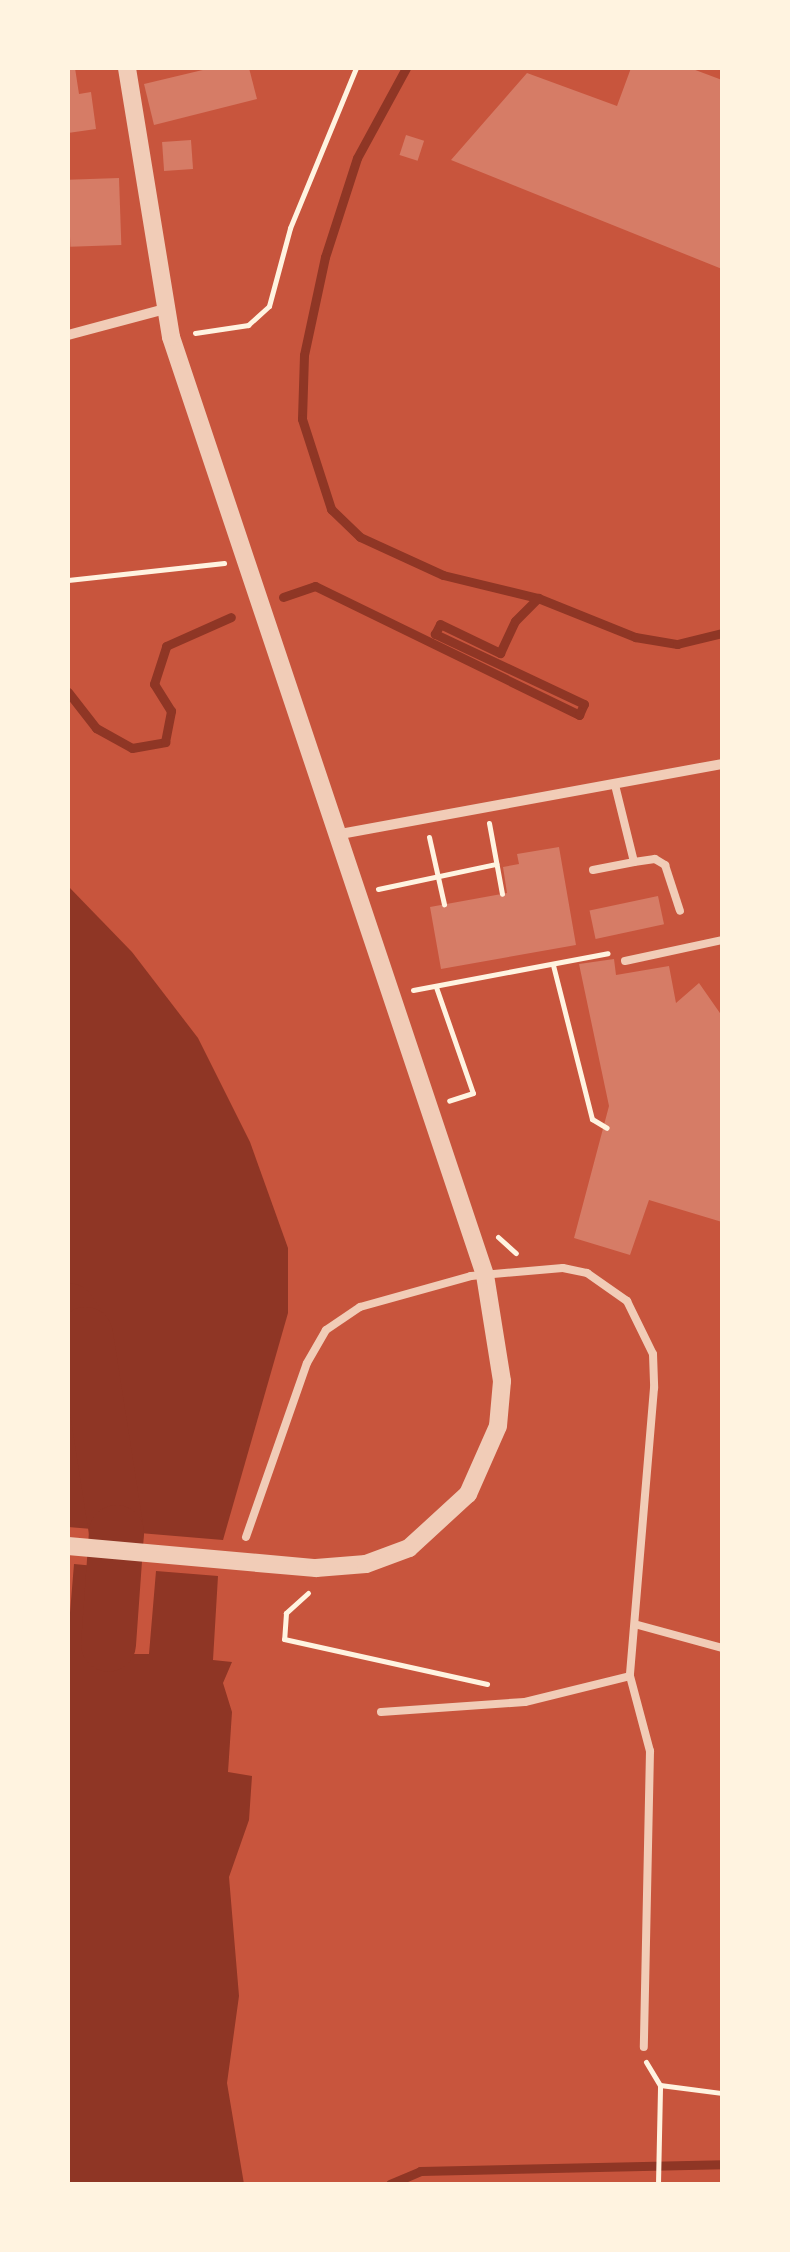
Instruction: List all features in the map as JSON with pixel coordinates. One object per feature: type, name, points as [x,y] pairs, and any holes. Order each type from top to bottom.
[{"type":"street","points":[[68,1546],[319,1576],[409,1548],[468,1494],[498,1426],[502,1381],[485,1275],[333,836],[171,337],[128,68]]},
{"type":"street","points":[[68,334],[165,309]]},
{"type":"street","points":[[333,836],[722,764]]},
{"type":"lane","points":[[615,785],[634,862]]},
{"type":"lane","points":[[593,870],[654,859],[665,865],[680,911]]},
{"type":"lane","points":[[626,961],[722,940]]},
{"type":"lane","points":[[246,1537],[306,1362],[326,1330],[389,1296],[485,1275],[534,1270],[563,1268],[608,1284],[627,1300],[652,1354],[638,1625],[630,1676],[650,1751],[644,2047]]},
{"type":"lane","points":[[638,1625],[722,1648]]},
{"type":"lane","points":[[381,1712],[525,1702],[630,1676]]},
{"type":"path","points":[[171,337],[248,324],[269,306],[290,228],[356,68]]},
{"type":"path","points":[[68,580],[241,561]]},
{"type":"path","points":[[474,825],[507,818]]},
{"type":"path","points":[[488,822],[502,894]]},
{"type":"path","points":[[414,837],[444,831]]},
{"type":"path","points":[[428,834],[444,904]]},
{"type":"path","points":[[370,890],[496,864]]},
{"type":"path","points":[[366,876],[376,907]]},
{"type":"path","points":[[405,992],[620,951],[626,961]]},
{"type":"path","points":[[554,964],[592,1119],[607,1128]]},
{"type":"path","points":[[436,987],[472,1093],[443,1104],[449,1120]]},
{"type":"path","points":[[495,1235],[534,1270]]},
{"type":"path","points":[[319,1576],[286,1613],[284,1639],[492,1685],[525,1702]]},
{"type":"path","points":[[658,2184],[660,2086],[722,2094]]},
{"type":"shaded area","points":[[68,886],[132,952],[198,1038],[250,1142],[288,1248],[288,1313],[223,1540],[68,1527]]},
{"type":"shaded area","points":[[74,1564],[137,1570],[131,1654],[149,1654],[156,1571],[218,1576],[213,1660],[232,1662],[223,1683],[232,1712],[228,1772],[252,1776],[249,1820],[229,1877],[239,1996],[227,2083],[244,2184],[68,2184],[68,1637]]},
{"type":"building","points":[[68,68],[75,68],[79,94],[91,92],[96,129],[68,133]]},
{"type":"building","points":[[211,68],[249,68],[257,99],[154,125],[144,84]]},
{"type":"building","points":[[631,68],[690,68],[722,80],[722,269],[451,160],[527,73],[617,106]]},
{"type":"building","points":[[406,135],[424,141],[418,161],[400,155]]},
{"type":"building","points":[[191,140],[193,169],[164,171],[162,142]]},
{"type":"building","points":[[119,178],[121,245],[70,247],[68,180]]},
{"type":"building","points":[[559,847],[576,945],[441,969],[430,907],[507,893],[503,867],[519,864],[517,854]]},
{"type":"building","points":[[658,896],[664,924],[596,939],[590,911]]},
{"type":"building","points":[[614,959],[616,975],[669,966],[676,1003],[699,983],[722,1016],[722,1222],[649,1200],[630,1255],[574,1238],[609,1106],[579,964]]},
{"type":"waterway","points":[[406,68],[357,158],[325,257],[304,355],[302,419],[331,509],[360,537],[443,575],[538,598],[635,637],[677,644],[722,633]]},
{"type":"waterway","points":[[283,597],[315,586],[579,715],[584,704],[435,634],[440,624],[500,653],[515,621],[538,598]]},
{"type":"waterway","points":[[68,692],[96,728],[132,748],[165,742],[171,711],[154,684],[166,646],[231,617]]},
{"type":"waterway","points":[[68,1310],[85,1334],[116,1532],[108,1644]]},
{"type":"waterway","points":[[390,2184],[420,2171],[722,2164]]}]
